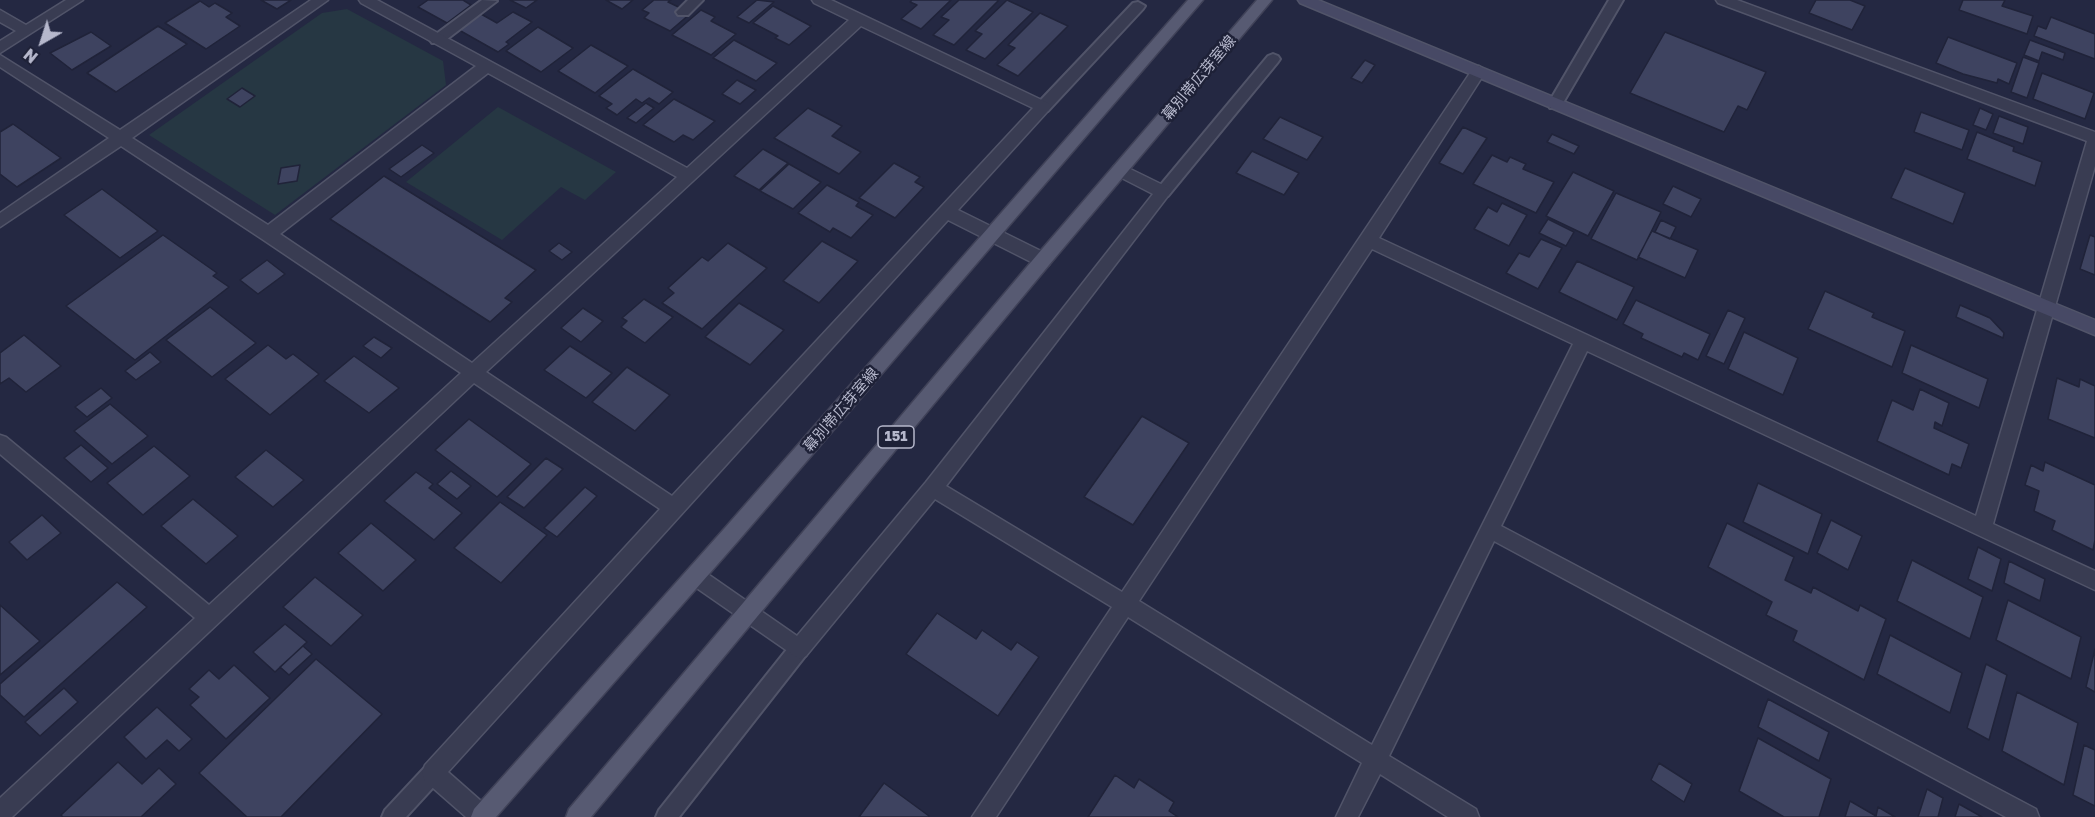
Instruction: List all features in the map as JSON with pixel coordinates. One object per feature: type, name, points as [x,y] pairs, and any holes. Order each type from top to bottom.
[{"type":"main road","name":"幕別帯広芽室線","points":[[482,817],[1196,0]]},
{"type":"main road","name":"幕別帯広芽室線","points":[[577,817],[1043,260],[1265,0]]},
{"type":"street","points":[[0,48],[76,0]]},
{"type":"street","points":[[0,221],[321,0]]},
{"type":"street","points":[[366,0],[687,175]]},
{"type":"street","points":[[482,817],[433,773],[1043,107],[819,0]]},
{"type":"street","points":[[1305,0],[2095,328]]},
{"type":"street","points":[[1723,0],[1759,6],[2095,139],[1982,527]]},
{"type":"street","points":[[0,15],[26,31]]},
{"type":"street","points":[[0,813],[687,175],[859,19]]},
{"type":"street","points":[[0,60],[268,234],[674,508]]},
{"type":"street","points":[[268,234],[485,66]]},
{"type":"street","points":[[983,817],[1369,240],[1479,71]]},
{"type":"street","points":[[695,576],[799,649],[933,488],[1163,192],[1120,170]]},
{"type":"street","points":[[946,213],[1043,260]]},
{"type":"street","points":[[1369,240],[2095,581]]},
{"type":"street","points":[[1347,817],[1584,340]]},
{"type":"street","points":[[0,443],[210,618]]},
{"type":"street","points":[[933,488],[1468,817]]},
{"type":"street","points":[[1491,530],[2028,817]]},
{"type":"lane","points":[[683,12],[696,0]]},
{"type":"lane","points":[[1555,104],[1616,0]]},
{"type":"lane","points":[[437,40],[490,1]]},
{"type":"lane","points":[[1043,107],[1138,6]]},
{"type":"lane","points":[[1163,192],[1273,59]]},
{"type":"lane","points":[[666,817],[799,649]]},
{"type":"lane","points":[[392,817],[433,773]]},
{"type":"shaded area","points":[[347,9],[443,61],[446,85],[275,215],[149,135],[322,13]]},
{"type":"shaded area","points":[[498,107],[616,172],[585,200],[561,187],[502,240],[406,182]]},
{"type":"building","points":[[261,0],[291,0],[277,9]]},
{"type":"building","points":[[428,0],[463,0],[471,5],[447,23],[418,7]]},
{"type":"building","points":[[510,0],[537,0],[526,8]]},
{"type":"building","points":[[606,0],[633,0],[622,9]]},
{"type":"building","points":[[654,0],[671,0],[668,2],[691,13],[670,31],[644,18],[649,13],[642,10]]},
{"type":"building","points":[[757,0],[774,2],[749,23],[737,17]]},
{"type":"building","points":[[912,0],[951,0],[921,29],[901,19],[917,5],[910,2]]},
{"type":"building","points":[[959,0],[999,0],[954,45],[933,35],[949,20],[941,17]]},
{"type":"building","points":[[1007,0],[1033,12],[985,59],[966,50],[982,34],[975,31]]},
{"type":"building","points":[[1816,0],[1850,0],[1865,6],[1852,30],[1809,13]]},
{"type":"building","points":[[1963,0],[2005,0],[2002,6],[2033,16],[2027,34],[1959,10]]},
{"type":"building","points":[[200,1],[209,7],[215,3],[232,13],[226,17],[240,26],[206,49],[165,23]]},
{"type":"building","points":[[773,6],[811,26],[789,45],[775,38],[778,36],[753,23]]},
{"type":"building","points":[[701,10],[715,17],[711,21],[736,34],[711,55],[672,35]]},
{"type":"building","points":[[513,12],[532,22],[506,42],[509,44],[498,52],[459,30],[481,14],[497,23]]},
{"type":"building","points":[[1040,13],[1068,26],[1018,76],[997,65],[1015,48],[1008,45]]},
{"type":"building","points":[[2051,17],[2095,34],[2095,59],[2034,36],[2038,26],[2046,29]]},
{"type":"building","points":[[158,26],[187,44],[116,92],[87,73]]},
{"type":"building","points":[[538,27],[573,48],[541,72],[506,51]]},
{"type":"building","points":[[91,32],[111,46],[72,70],[50,53]]},
{"type":"building","points":[[1665,32],[1766,72],[1747,110],[1738,106],[1724,132],[1630,93]]},
{"type":"building","points":[[1948,37],[2017,63],[2009,84],[1998,79],[1997,83],[1963,74],[1936,63]]},
{"type":"building","points":[[734,40],[777,63],[756,81],[713,58]]},
{"type":"building","points":[[2030,40],[2065,53],[2063,60],[2042,52],[2039,61],[2024,55]]},
{"type":"building","points":[[591,45],[628,66],[595,93],[558,71]]},
{"type":"building","points":[[2023,57],[2039,63],[2027,98],[2011,92]]},
{"type":"building","points":[[1365,60],[1375,65],[1362,83],[1351,78]]},
{"type":"building","points":[[633,69],[673,92],[659,104],[649,98],[642,103],[636,99],[617,115],[606,108],[612,104],[599,96]]},
{"type":"building","points":[[2042,73],[2094,93],[2085,119],[2033,99]]},
{"type":"building","points":[[737,80],[756,90],[740,104],[722,94]]},
{"type":"building","points":[[242,88],[255,96],[240,107],[227,99]]},
{"type":"building","points":[[674,99],[715,121],[693,140],[683,135],[674,142],[643,125]]},
{"type":"building","points":[[646,103],[654,108],[636,123],[627,118]]},
{"type":"building","points":[[808,108],[842,126],[832,136],[861,152],[839,174],[774,138]]},
{"type":"building","points":[[1980,108],[1993,114],[1986,130],[1973,125]]},
{"type":"building","points":[[1921,112],[1969,130],[1962,150],[1914,132]]},
{"type":"building","points":[[1999,116],[2028,127],[2023,144],[1993,133]]},
{"type":"building","points":[[1280,117],[1323,137],[1307,160],[1263,139]]},
{"type":"building","points":[[13,124],[61,158],[17,187],[0,174],[0,132]]},
{"type":"building","points":[[1463,127],[1487,138],[1463,174],[1439,163]]},
{"type":"building","points":[[1977,132],[2014,147],[2013,151],[2042,162],[2035,186],[1967,159]]},
{"type":"building","points":[[1552,134],[1579,146],[1574,154],[1547,142]]},
{"type":"building","points":[[422,145],[434,153],[401,177],[389,169]]},
{"type":"building","points":[[763,149],[788,163],[759,190],[734,176]]},
{"type":"building","points":[[1252,151],[1299,173],[1284,195],[1236,173]]},
{"type":"building","points":[[1492,155],[1507,162],[1510,157],[1526,164],[1523,169],[1554,182],[1536,213],[1473,184]]},
{"type":"building","points":[[894,163],[920,177],[915,182],[924,187],[895,218],[859,198]]},
{"type":"building","points":[[789,164],[821,182],[793,209],[760,191]]},
{"type":"building","points":[[300,165],[297,181],[278,184],[281,168]]},
{"type":"building","points":[[1905,168],[1965,193],[1953,224],[1891,198]]},
{"type":"building","points":[[1573,172],[1614,191],[1588,236],[1546,216]]},
{"type":"building","points":[[384,176],[536,270],[505,298],[512,302],[490,322],[330,219]]},
{"type":"building","points":[[827,185],[859,202],[856,206],[873,215],[851,238],[833,228],[830,232],[798,213]]},
{"type":"building","points":[[1673,186],[1701,199],[1691,217],[1663,204]]},
{"type":"building","points":[[102,189],[158,231],[120,258],[64,215]]},
{"type":"building","points":[[1616,193],[1661,212],[1637,260],[1591,239]]},
{"type":"building","points":[[1502,203],[1527,215],[1509,246],[1474,229],[1488,207],[1497,212]]},
{"type":"building","points":[[1548,219],[1574,232],[1566,246],[1539,233]]},
{"type":"building","points":[[1661,220],[1676,227],[1670,239],[1655,232]]},
{"type":"building","points":[[1652,231],[1698,250],[1685,278],[1638,257]]},
{"type":"building","points":[[163,235],[217,273],[213,276],[229,287],[135,360],[66,306]]},
{"type":"building","points":[[2090,235],[2095,237],[2095,275],[2080,269]]},
{"type":"building","points":[[1541,239],[1562,248],[1538,289],[1506,273],[1519,253],[1529,257]]},
{"type":"building","points":[[822,241],[858,261],[819,303],[783,281]]},
{"type":"building","points":[[559,243],[572,252],[562,260],[549,251]]},
{"type":"building","points":[[728,243],[767,268],[702,329],[662,303],[674,293],[668,288],[702,257],[708,261]]},
{"type":"building","points":[[267,260],[285,274],[258,294],[240,280]]},
{"type":"building","points":[[1577,261],[1634,287],[1617,320],[1559,292]]},
{"type":"building","points":[[1825,291],[1874,313],[1872,317],[1905,331],[1892,367],[1808,329]]},
{"type":"building","points":[[644,299],[673,317],[645,343],[621,327],[627,321],[622,318]]},
{"type":"building","points":[[1636,300],[1710,334],[1698,360],[1684,353],[1682,357],[1641,338],[1643,334],[1623,324]]},
{"type":"building","points":[[739,303],[784,330],[750,365],[705,337]]},
{"type":"building","points":[[1960,305],[1990,318],[2004,333],[2003,338],[1956,317]]},
{"type":"building","points":[[210,307],[256,343],[212,377],[166,340]]},
{"type":"building","points":[[583,308],[603,321],[581,342],[561,328]]},
{"type":"building","points":[[1728,310],[1745,318],[1724,364],[1706,356]]},
{"type":"building","points":[[1744,332],[1798,358],[1783,395],[1728,369]]},
{"type":"building","points":[[24,335],[61,366],[26,392],[9,378],[0,384],[0,353]]},
{"type":"building","points":[[374,337],[392,348],[381,358],[363,346]]},
{"type":"building","points":[[268,345],[286,359],[293,354],[319,374],[270,415],[225,379]]},
{"type":"building","points":[[1911,345],[1988,379],[1979,408],[1902,373]]},
{"type":"building","points":[[570,346],[612,373],[586,398],[544,370]]},
{"type":"building","points":[[150,352],[161,362],[136,380],[125,371]]},
{"type":"building","points":[[354,356],[399,388],[369,413],[324,381]]},
{"type":"building","points":[[627,367],[670,395],[635,431],[592,402]]},
{"type":"building","points":[[2057,378],[2079,387],[2080,379],[2095,386],[2095,438],[2048,419]]},
{"type":"building","points":[[101,388],[112,398],[87,417],[75,407]]},
{"type":"building","points":[[1920,389],[1949,403],[1942,426],[1935,422],[1934,428],[1969,444],[1961,468],[1952,464],[1949,475],[1877,441],[1892,400],[1913,410]]},
{"type":"building","points":[[110,404],[148,436],[112,464],[74,431]]},
{"type":"building","points":[[1142,416],[1189,443],[1133,525],[1084,497]]},
{"type":"building","points":[[469,419],[531,464],[497,497],[435,450]]},
{"type":"building","points":[[81,445],[108,468],[91,482],[64,458]]},
{"type":"building","points":[[154,446],[190,476],[143,515],[107,483]]},
{"type":"building","points":[[266,450],[304,480],[273,507],[235,477]]},
{"type":"building","points":[[546,458],[563,469],[524,508],[507,497]]},
{"type":"building","points":[[2045,462],[2095,485],[2093,550],[2052,530],[2055,521],[2034,511],[2039,491],[2025,485],[2031,465],[2043,471]]},
{"type":"building","points":[[451,471],[471,486],[457,499],[437,484]]},
{"type":"building","points":[[416,472],[433,484],[429,488],[462,513],[434,540],[384,501]]},
{"type":"building","points":[[1758,483],[1822,514],[1808,554],[1743,522]]},
{"type":"building","points":[[585,487],[597,496],[557,537],[544,528]]},
{"type":"building","points":[[193,499],[238,536],[206,564],[161,526]]},
{"type":"building","points":[[500,502],[547,535],[501,583],[454,548]]},
{"type":"building","points":[[42,515],[61,533],[27,560],[9,542]]},
{"type":"building","points":[[1831,520],[1862,536],[1848,570],[1817,553]]},
{"type":"building","points":[[371,523],[416,560],[383,591],[338,553]]},
{"type":"building","points":[[1727,523],[1794,557],[1785,580],[1811,593],[1813,587],[1858,611],[1860,605],[1886,619],[1864,680],[1793,641],[1797,631],[1766,615],[1772,602],[1708,567]]},
{"type":"building","points":[[1978,547],[2001,559],[1992,591],[1968,579]]},
{"type":"building","points":[[1912,560],[1983,597],[1970,639],[1897,601]]},
{"type":"building","points":[[2009,561],[2045,579],[2040,601],[2004,583]]},
{"type":"building","points":[[315,577],[363,615],[331,646],[283,607]]},
{"type":"building","points":[[117,582],[147,607],[24,717],[0,695],[0,684]]},
{"type":"building","points":[[2008,600],[2081,637],[2071,679],[1996,640]]},
{"type":"building","points":[[0,605],[40,641],[0,675]]},
{"type":"building","points":[[937,613],[976,639],[982,630],[1011,650],[1017,642],[1039,657],[998,716],[906,654]]},
{"type":"building","points":[[285,624],[307,642],[275,672],[253,652]]},
{"type":"building","points":[[1890,635],[1962,673],[1950,713],[1877,674]]},
{"type":"building","points":[[303,646],[312,654],[289,675],[280,667]]},
{"type":"building","points":[[2095,649],[2095,692],[2086,687]]},
{"type":"building","points":[[316,659],[382,714],[281,817],[247,817],[199,773]]},
{"type":"building","points":[[1986,664],[2007,675],[1989,740],[1967,728]]},
{"type":"building","points":[[234,665],[270,698],[226,739],[190,705],[199,697],[189,689],[209,670],[219,679]]},
{"type":"building","points":[[64,688],[78,702],[40,736],[25,722]]},
{"type":"building","points":[[2017,692],[2078,723],[2064,785],[2002,751]]},
{"type":"building","points":[[1768,699],[1829,732],[1819,761],[1758,727]]},
{"type":"building","points":[[157,707],[192,739],[179,751],[167,740],[146,759],[124,737]]},
{"type":"building","points":[[1758,738],[1831,779],[1819,817],[1784,817],[1739,791]]},
{"type":"building","points":[[2084,745],[2095,750],[2095,806],[2073,795]]},
{"type":"building","points":[[118,762],[142,784],[159,768],[176,784],[141,817],[63,817],[61,815]]},
{"type":"building","points":[[1659,763],[1692,784],[1684,802],[1651,780]]},
{"type":"building","points":[[1115,775],[1134,788],[1139,779],[1174,802],[1169,811],[1178,817],[1088,817]]},
{"type":"building","points":[[884,783],[929,816],[859,817]]},
{"type":"building","points":[[1927,789],[1943,798],[1938,817],[1918,817]]},
{"type":"building","points":[[1850,801],[1876,816],[1878,807],[1895,817],[1845,817]]},
{"type":"building","points":[[1959,804],[1982,817],[1955,817]]}]
